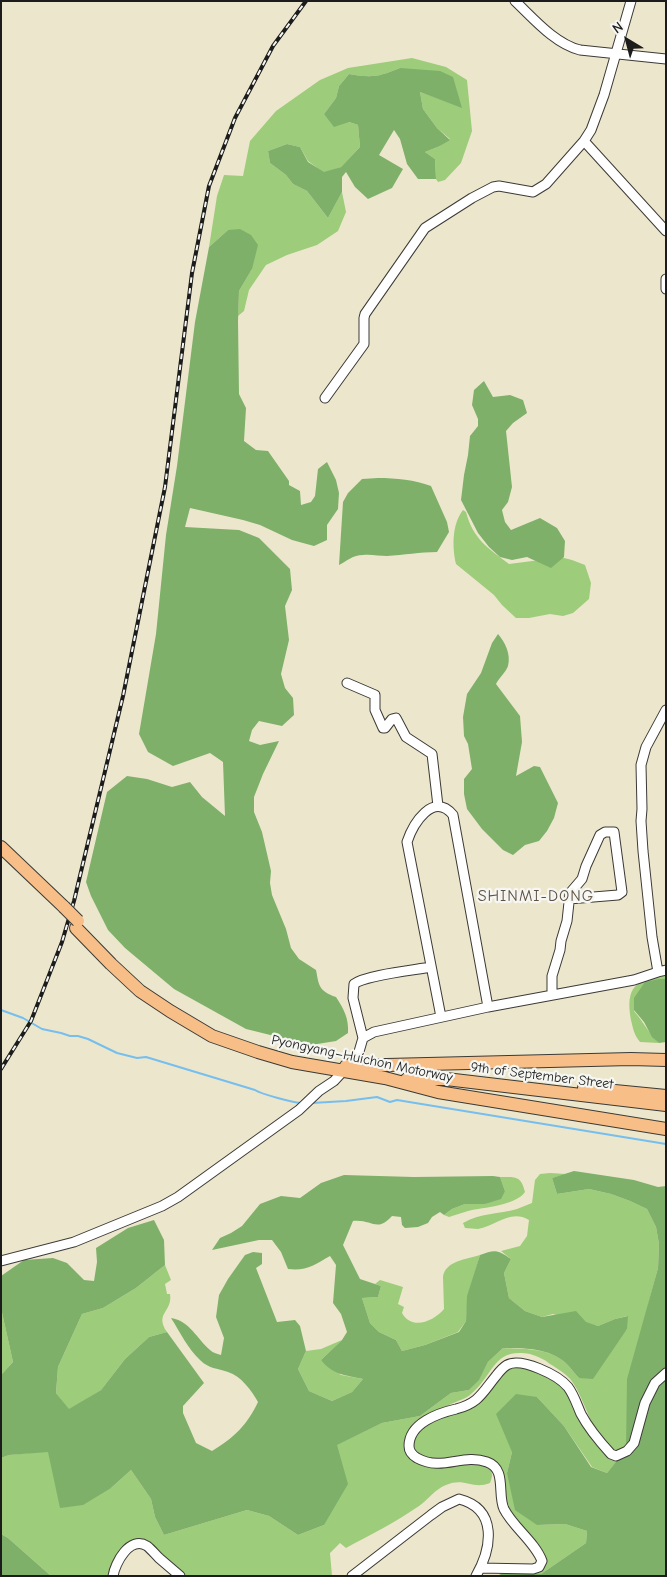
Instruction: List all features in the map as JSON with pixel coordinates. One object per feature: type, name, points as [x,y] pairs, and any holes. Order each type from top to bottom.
[{"type":"highway","name":"Pyongyang–Huichon Motorway","points":[[1,847],[62,910]]},
{"type":"highway","name":"Pyongyang–Huichon Motorway","points":[[1,855],[141,983],[207,1026],[280,1052],[438,1092],[666,1129]]},
{"type":"highway","name":"Pyongyang–Huichon Motorway","points":[[345,1069],[389,1065],[666,1060]]},
{"type":"highway","name":"9th of September Street","points":[[389,1065],[666,1096]]},
{"type":"highway","name":"9th of September Street","points":[[385,1078],[446,1080],[666,1105]]},
{"type":"street","points":[[515,1],[558,40],[571,48],[666,60]]},
{"type":"street","points":[[324,398],[364,344],[365,314],[425,228],[493,187],[508,187],[528,192],[539,189],[546,184],[584,141],[591,130],[604,95],[631,1]]},
{"type":"street","points":[[584,141],[666,231]]},
{"type":"street","points":[[666,279],[666,289]]},
{"type":"street","points":[[347,683],[375,695],[375,710],[383,728],[392,719],[396,718],[406,737],[432,754],[438,806]]},
{"type":"street","points":[[363,1038],[386,1028],[634,980],[662,971],[652,937],[643,852],[641,771],[646,747],[666,710]]},
{"type":"street","points":[[441,1017],[407,842],[409,835],[421,816],[438,806],[448,809],[453,815],[488,1007]]},
{"type":"street","points":[[552,995],[552,976],[568,921],[569,899],[572,890],[582,879],[600,835],[605,832],[614,832],[622,892],[618,895],[569,899]]},
{"type":"street","points":[[1,1261],[74,1242],[162,1206],[178,1197],[299,1110],[320,1091],[334,1082],[358,1055],[363,1038],[353,998],[354,984],[368,978],[431,968]]},
{"type":"street","points":[[352,1576],[436,1511],[459,1499],[475,1506],[486,1521],[489,1539],[487,1551],[478,1572],[533,1569],[539,1567],[542,1561],[504,1508],[502,1484],[497,1469],[493,1464],[478,1460],[430,1464],[414,1456],[410,1451],[411,1437],[419,1426],[438,1414],[469,1405],[482,1394],[500,1370],[512,1363],[518,1363],[541,1369],[566,1385],[587,1424],[611,1454],[616,1456],[627,1451],[634,1443],[645,1402],[655,1383],[666,1373]]},
{"type":"street","points":[[113,1576],[114,1567],[125,1551],[141,1544],[147,1546],[180,1576]]},
{"type":"green space","points":[[412,58],[446,67],[467,80],[472,131],[461,163],[445,180],[438,182],[436,179],[435,159],[425,152],[440,146],[450,139],[437,128],[423,109],[420,92],[462,107],[400,68],[375,76],[349,74],[339,86],[336,98],[324,114],[358,125],[360,147],[341,167],[324,173],[308,161],[300,147],[287,144],[268,151],[270,163],[286,175],[293,184],[307,191],[328,218],[342,192],[346,212],[338,231],[317,245],[287,255],[266,265],[249,290],[244,311],[238,316],[239,291],[252,269],[228,230],[209,247],[217,196],[224,175],[243,176],[250,141],[276,111],[320,80],[348,68]]},
{"type":"green space","points":[[400,68],[440,71],[453,77],[462,108],[420,92],[423,109],[437,128],[450,140],[425,152],[435,159],[436,179],[418,179],[407,164],[400,139],[394,130],[379,155],[403,169],[392,188],[368,199],[355,187],[346,172],[342,177],[342,192],[328,218],[307,191],[293,184],[286,175],[270,163],[268,151],[287,144],[300,147],[308,162],[324,172],[341,167],[360,147],[358,125],[349,122],[334,127],[324,114],[336,98],[339,86],[349,74],[375,76]]},
{"type":"green space","points":[[240,229],[251,235],[258,245],[252,269],[239,291],[239,394],[246,408],[244,441],[256,450],[268,451],[289,481],[289,485],[300,491],[301,505],[311,502],[315,496],[318,469],[327,462],[336,480],[339,493],[338,509],[327,525],[327,540],[314,546],[292,540],[260,525],[190,508],[185,527],[239,530],[259,538],[290,569],[292,590],[285,606],[289,640],[281,674],[285,688],[293,698],[294,715],[282,726],[259,721],[252,730],[249,741],[260,745],[279,741],[254,797],[254,812],[262,832],[271,871],[272,895],[286,929],[291,948],[299,959],[316,970],[321,987],[336,997],[347,1019],[348,1033],[336,1041],[311,1045],[246,1029],[174,989],[125,948],[108,930],[86,882],[107,792],[127,776],[147,779],[172,787],[190,782],[202,797],[225,816],[223,762],[210,753],[173,766],[148,752],[139,734],[156,634],[166,535],[177,466],[195,322],[209,247],[228,230]]},
{"type":"green space","points":[[484,381],[493,397],[510,395],[523,400],[527,413],[513,423],[506,431],[512,487],[508,502],[502,510],[505,522],[511,530],[540,518],[557,528],[565,541],[564,557],[551,568],[527,557],[512,560],[500,557],[478,533],[461,500],[470,436],[478,426],[478,419],[472,405],[474,390]]},
{"type":"green space","points":[[392,478],[431,486],[447,522],[449,532],[437,552],[387,556],[359,555],[339,565],[343,502],[348,493],[362,479]]},
{"type":"green space","points":[[463,510],[466,512],[473,529],[482,542],[509,564],[556,556],[585,565],[591,583],[589,599],[573,613],[563,616],[550,614],[529,618],[516,618],[494,595],[456,564],[454,536],[459,516]]},
{"type":"green space","points":[[498,634],[507,649],[509,662],[496,684],[520,716],[522,742],[516,776],[534,766],[540,767],[558,803],[554,818],[539,841],[525,845],[513,855],[503,850],[482,829],[467,809],[464,794],[464,779],[472,769],[468,744],[464,736],[463,717],[467,694],[481,673],[492,643]]},
{"type":"green space","points":[[666,973],[666,979],[659,979],[634,1011],[659,1043],[640,1042],[635,1034],[631,1020],[630,999],[632,992],[640,982]]},
{"type":"green space","points":[[666,979],[666,1042],[659,1043],[652,1037],[644,1022],[634,1010],[634,998],[645,982]]},
{"type":"green space","points":[[574,1171],[634,1180],[658,1187],[666,1186],[666,1370],[659,1374],[633,1439],[626,1448],[627,1379],[658,1268],[659,1244],[656,1227],[647,1209],[611,1194],[589,1189],[557,1194],[552,1178]]},
{"type":"green space","points":[[540,1174],[566,1174],[552,1178],[557,1194],[589,1189],[611,1194],[647,1209],[656,1227],[659,1244],[658,1268],[649,1301],[626,1448],[618,1452],[609,1447],[602,1439],[577,1389],[566,1375],[540,1358],[530,1354],[518,1353],[508,1355],[495,1364],[479,1387],[469,1396],[424,1419],[411,1432],[404,1445],[405,1451],[411,1457],[427,1466],[484,1463],[492,1472],[490,1483],[478,1485],[458,1482],[446,1485],[438,1489],[410,1512],[374,1533],[346,1548],[340,1543],[330,1553],[332,1576],[186,1576],[135,1542],[109,1576],[51,1576],[1,1534],[1,1458],[9,1455],[48,1451],[111,1488],[131,1470],[151,1499],[155,1517],[164,1535],[247,1510],[269,1516],[298,1535],[324,1525],[336,1445],[382,1423],[420,1416],[451,1393],[469,1390],[479,1379],[488,1362],[503,1348],[549,1353],[565,1362],[579,1378],[627,1329],[627,1316],[598,1326],[553,1314],[542,1317],[525,1311],[509,1298],[504,1273],[511,1259],[501,1251],[520,1246],[527,1236],[529,1220],[516,1216],[509,1217],[478,1229],[465,1228],[463,1223],[476,1217],[517,1209],[532,1203],[535,1180]]},
{"type":"green space","points":[[344,1175],[414,1177],[493,1176],[500,1177],[505,1191],[501,1199],[485,1204],[465,1204],[452,1209],[444,1215],[440,1212],[432,1217],[428,1223],[418,1227],[405,1228],[402,1225],[401,1217],[392,1216],[387,1221],[378,1225],[353,1221],[343,1245],[360,1279],[381,1286],[378,1297],[362,1298],[370,1323],[379,1332],[396,1340],[402,1351],[425,1345],[459,1332],[466,1321],[467,1296],[480,1255],[493,1251],[499,1252],[511,1259],[504,1273],[509,1298],[525,1311],[542,1317],[576,1311],[586,1322],[598,1326],[628,1316],[627,1329],[593,1379],[579,1378],[565,1362],[549,1353],[503,1348],[488,1362],[479,1380],[469,1390],[451,1393],[420,1416],[382,1423],[337,1445],[348,1484],[324,1525],[298,1535],[269,1516],[247,1510],[164,1535],[155,1517],[151,1499],[131,1470],[111,1488],[83,1505],[60,1508],[48,1452],[9,1455],[1,1458],[1,1375],[13,1362],[1,1308],[1,1276],[24,1260],[53,1258],[67,1263],[84,1280],[94,1281],[97,1262],[96,1248],[128,1228],[154,1220],[164,1240],[165,1265],[136,1288],[103,1308],[82,1314],[58,1367],[56,1393],[69,1409],[101,1390],[125,1359],[149,1337],[167,1332],[204,1383],[183,1406],[183,1413],[196,1443],[212,1451],[233,1436],[249,1418],[258,1402],[242,1380],[233,1374],[203,1363],[188,1346],[171,1318],[183,1323],[193,1331],[205,1346],[214,1353],[221,1355],[224,1338],[216,1317],[219,1295],[245,1255],[253,1252],[262,1253],[262,1264],[256,1268],[277,1322],[295,1320],[300,1326],[306,1351],[298,1369],[309,1391],[332,1401],[352,1392],[363,1379],[335,1372],[321,1360],[342,1340],[347,1332],[341,1314],[333,1303],[336,1265],[330,1256],[310,1267],[288,1269],[281,1252],[272,1240],[259,1240],[212,1250],[220,1238],[242,1226],[260,1204],[281,1196],[300,1198],[321,1183]]},
{"type":"green space","points":[[500,1177],[517,1178],[522,1182],[525,1192],[520,1197],[507,1203],[449,1217],[444,1215],[452,1209],[465,1204],[485,1204],[505,1191]]},
{"type":"green space","points":[[480,1255],[468,1296],[466,1321],[458,1332],[425,1345],[402,1351],[396,1340],[379,1332],[370,1323],[362,1298],[378,1297],[381,1286],[375,1284],[380,1280],[403,1287],[398,1304],[404,1307],[402,1313],[411,1322],[423,1322],[435,1317],[444,1309],[443,1277],[448,1267],[457,1262]]},
{"type":"green space","points":[[165,1265],[171,1280],[165,1284],[167,1294],[170,1294],[170,1300],[162,1321],[167,1332],[149,1337],[125,1359],[101,1390],[69,1410],[56,1393],[58,1367],[82,1314],[103,1308],[136,1288]]},
{"type":"green space","points":[[1,1308],[13,1362],[1,1375]]},
{"type":"green space","points":[[342,1340],[321,1360],[341,1375],[363,1379],[352,1392],[332,1401],[309,1391],[298,1369],[306,1351],[321,1349]]},
{"type":"green space","points":[[513,1366],[541,1373],[565,1388],[608,1454],[618,1460],[607,1473],[592,1467],[564,1426],[537,1397],[512,1452],[507,1473],[537,1525],[565,1524],[587,1531],[586,1543],[541,1574],[534,1574],[543,1566],[512,1515],[506,1497],[503,1476],[496,1463],[491,1460],[438,1461],[419,1455],[412,1443],[417,1433],[428,1423],[440,1416],[467,1410],[480,1402],[502,1373]]},
{"type":"green space","points":[[666,1377],[666,1576],[497,1576],[505,1572],[541,1574],[586,1543],[587,1531],[565,1524],[537,1525],[515,1510],[507,1473],[512,1452],[496,1414],[516,1394],[537,1397],[564,1426],[591,1467],[607,1473],[620,1457],[634,1449],[655,1387]]},
{"type":"green space","points":[[1,1534],[8,1538],[51,1576],[1,1576]]},
{"type":"waterway","points":[[1,1010],[23,1018],[42,1029],[88,1039],[117,1053],[137,1058],[146,1057],[270,1096],[302,1103]]},
{"type":"waterway","points":[[312,1103],[377,1097],[390,1102],[397,1100],[666,1144]]},
{"type":"railway","points":[[1,1069],[31,1021],[62,942],[74,901],[123,696],[165,487],[192,273],[209,186],[235,118],[273,46],[306,1]]},
{"type":"district","name":"SHINMI-DONG","points":[[536,896]]}]
